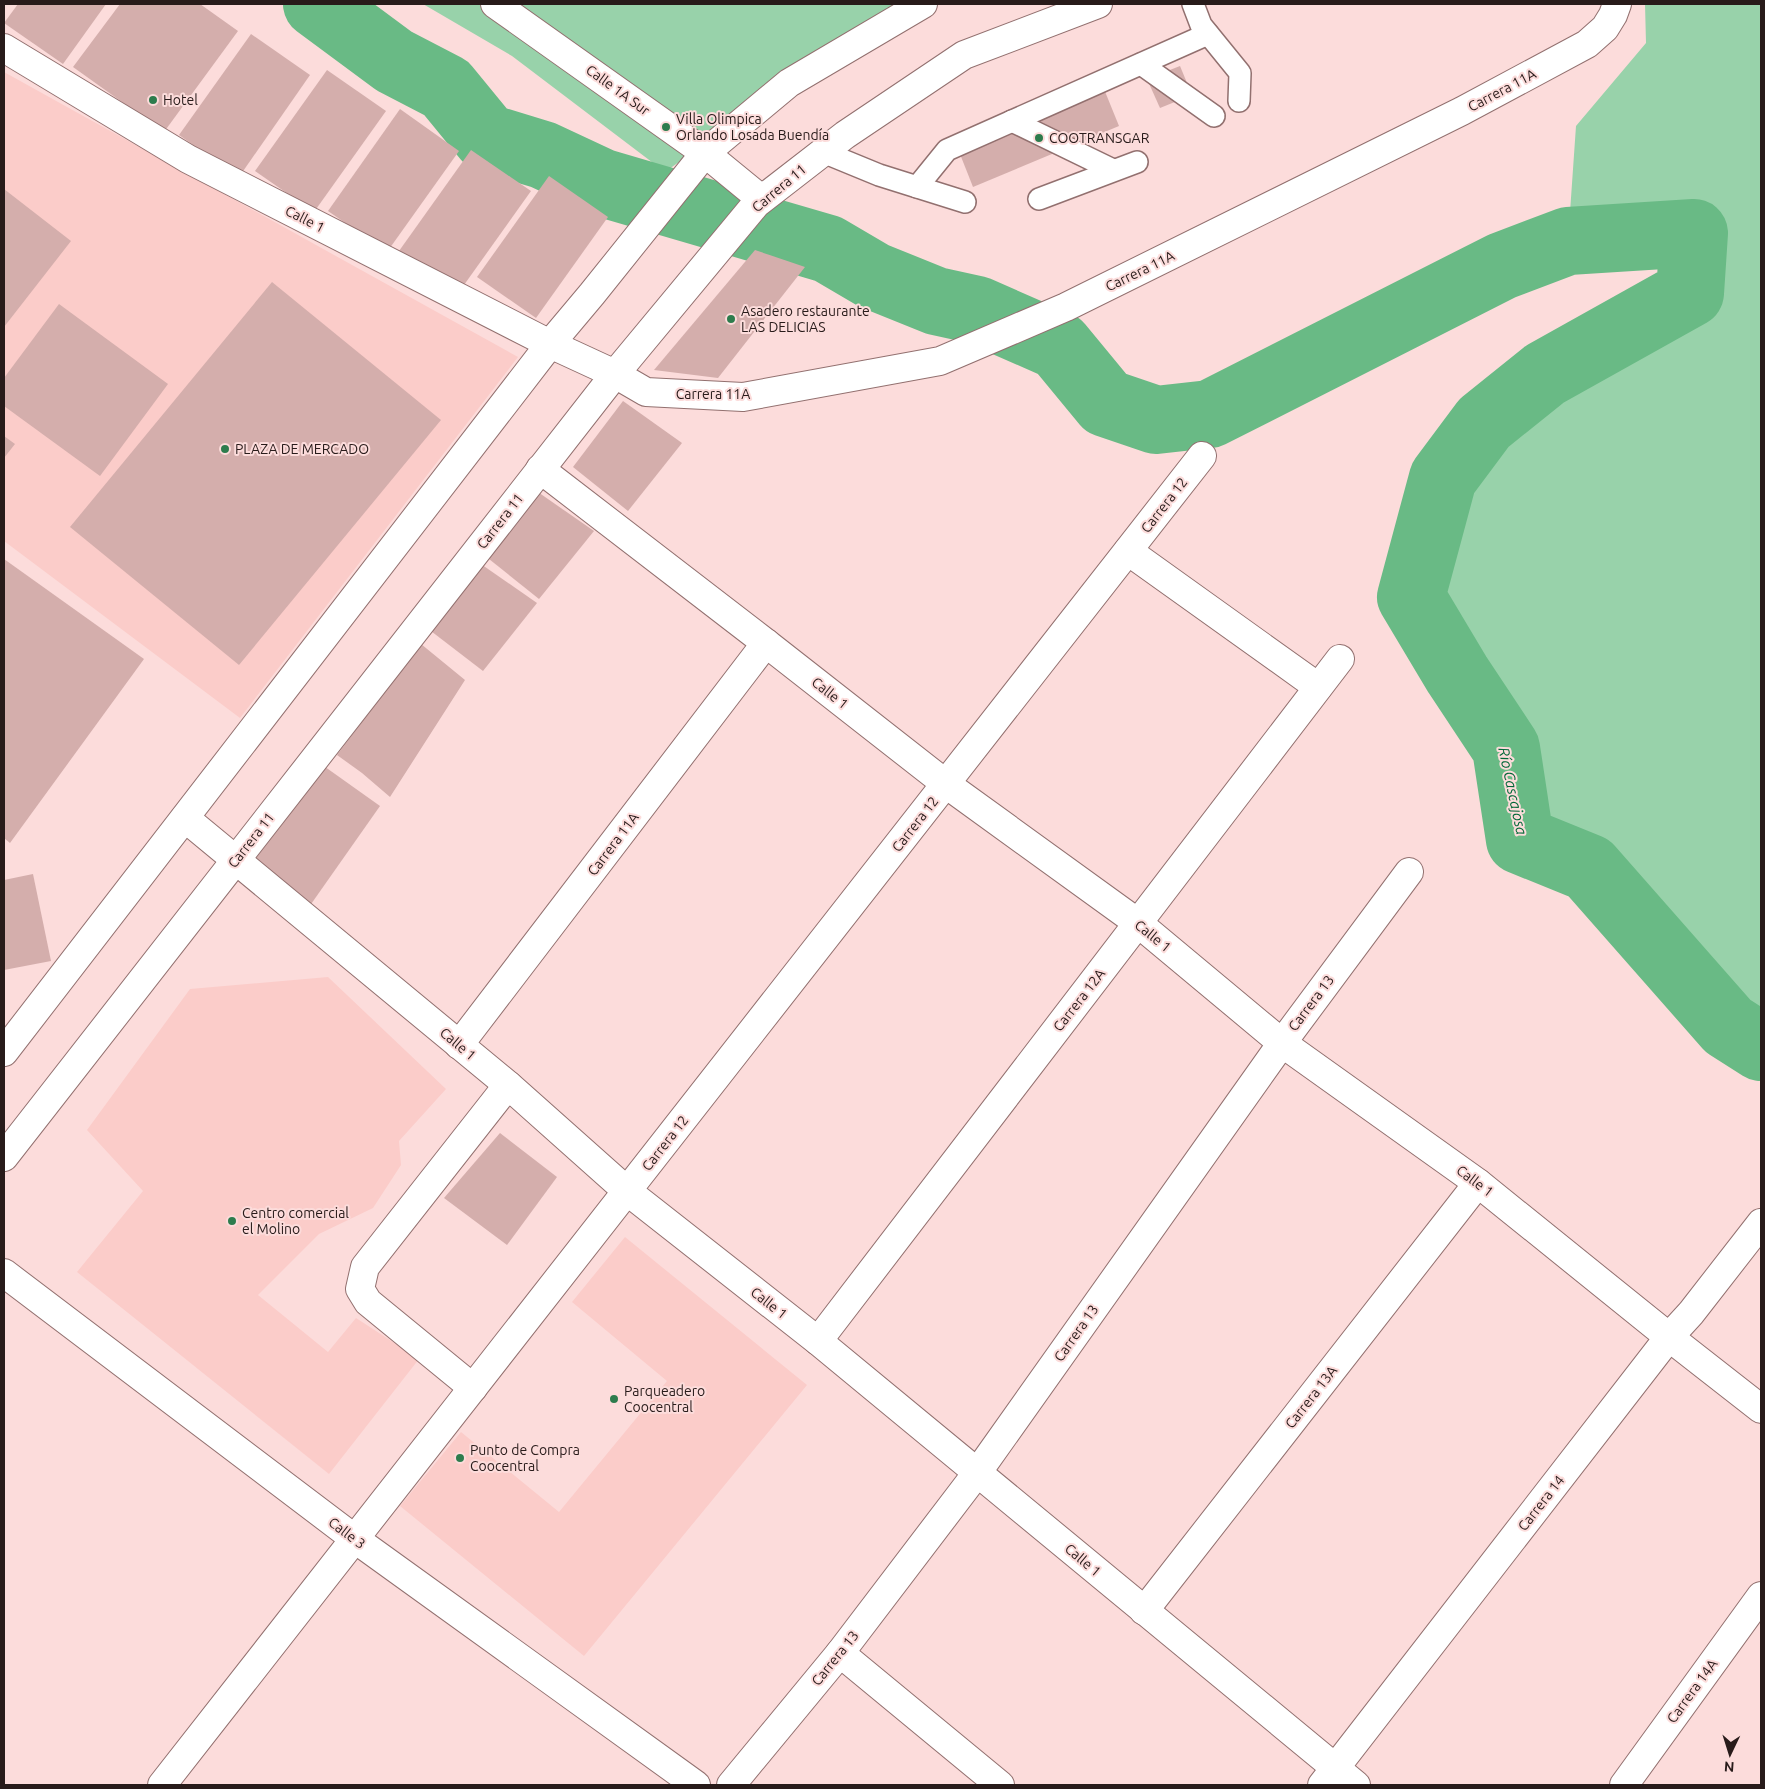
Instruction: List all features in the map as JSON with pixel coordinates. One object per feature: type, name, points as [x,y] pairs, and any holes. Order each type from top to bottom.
[{"type":"street","name":"Calle 1A Sur","points":[[495,4],[705,153],[759,201]]},
{"type":"street","points":[[4,1052],[550,344],[705,153],[789,82],[923,4]]},
{"type":"street","name":"Carrera 11","points":[[4,1157],[614,374],[759,201],[845,135],[964,55],[1098,4]]},
{"type":"street","name":"Carrera 11A","points":[[614,374],[646,392],[743,397],[940,361],[1066,307],[1462,111],[1586,44],[1605,28],[1617,4]]},
{"type":"street","name":"Calle 1","points":[[4,48],[188,159],[550,344],[614,374]]},
{"type":"street","name":"Carrera 12","points":[[162,1785],[1202,456]]},
{"type":"street","name":"Calle 1","points":[[540,469],[946,784],[1138,923],[1282,1043],[1478,1183],[1761,1409]]},
{"type":"street","points":[[1128,550],[1318,687]]},
{"type":"street","name":"Carrera 11A","points":[[459,1045],[766,643]]},
{"type":"street","name":"Carrera 12A","points":[[818,1341],[1340,659]]},
{"type":"street","name":"Calle 1","points":[[185,818],[508,1085],[627,1191],[818,1341],[1144,1611],[1329,1776],[1356,1785]]},
{"type":"street","name":"Carrera 13","points":[[730,1785],[840,1653],[977,1472],[1282,1043],[1409,872]]},
{"type":"street","points":[[473,1388],[368,1302],[360,1289],[365,1267],[508,1085]]},
{"type":"street","name":"Carrera 13A","points":[[1144,1611],[1478,1183]]},
{"type":"street","name":"Carrera 14","points":[[1329,1776],[1669,1337],[1691,1313],[1761,1223]]},
{"type":"street","name":"Calle 3","points":[[4,1274],[355,1539],[696,1785]]},
{"type":"street","name":"Carrera 14A","points":[[1624,1785],[1761,1596]]},
{"type":"street","points":[[840,1653],[1000,1785]]},
{"type":"lane","points":[[1193,4],[1201,25],[1240,73],[1239,102]]},
{"type":"lane","points":[[917,187],[947,150],[1208,34]]},
{"type":"lane","points":[[1141,64],[1214,116]]},
{"type":"lane","points":[[1012,121],[1113,170]]},
{"type":"lane","points":[[823,152],[880,175],[966,202]]},
{"type":"lane","points":[[1039,199],[1137,162]]},
{"type":"shaded area","name":"PLAZA DE MERCADO","points":[[4,72],[518,357],[240,718],[4,541]]},
{"type":"shaded area","name":"Centro comercial el Molino","points":[[328,977],[446,1089],[399,1141],[401,1165],[373,1208],[319,1234],[258,1295],[328,1352],[356,1318],[419,1359],[329,1474],[77,1272],[143,1191],[87,1130],[190,989]]},
{"type":"shaded area","points":[[625,1237],[807,1385],[584,1656],[400,1506],[461,1432],[559,1512],[667,1381],[572,1302]]},
{"type":"green space","name":"Villa Olimpica Orlando Losada Buendía","points":[[423,4],[923,4],[789,83],[665,172],[512,56]]},
{"type":"green space","points":[[1645,4],[1761,4],[1761,1047],[1728,1026],[1589,868],[1520,840],[1506,748],[1457,674],[1411,597],[1443,478],[1484,423],[1545,374],[1690,292],[1694,233],[1568,241],[1576,126],[1646,43]]},
{"type":"building","points":[[18,4],[106,4],[63,64],[4,23]]},
{"type":"building","name":"Hotel","points":[[120,4],[200,4],[238,31],[164,132],[73,67]]},
{"type":"building","points":[[251,34],[310,75],[239,177],[179,135]]},
{"type":"building","name":"COOTRANSGAR","points":[[1180,66],[1192,95],[1160,108],[1147,79]]},
{"type":"building","points":[[327,70],[386,111],[314,212],[255,171]]},
{"type":"building","name":"COOTRANSGAR","points":[[1104,89],[1119,126],[973,187],[958,149]]},
{"type":"building","points":[[400,109],[459,151],[387,252],[328,211]]},
{"type":"building","points":[[471,150],[531,191],[459,292],[399,251]]},
{"type":"building","points":[[549,176],[608,217],[536,318],[477,277]]},
{"type":"building","points":[[4,189],[71,241],[4,327]]},
{"type":"building","name":"Asadero restaurante LAS DELICIAS","points":[[755,250],[805,267],[718,378],[654,370]]},
{"type":"building","points":[[272,282],[441,420],[239,665],[70,527]]},
{"type":"building","points":[[59,304],[168,384],[100,476],[4,406],[4,378]]},
{"type":"building","points":[[623,401],[682,443],[628,511],[573,467]]},
{"type":"building","points":[[4,436],[15,444],[4,458]]},
{"type":"building","points":[[535,490],[594,531],[539,599],[484,555]]},
{"type":"building","points":[[4,559],[144,659],[10,843],[4,838]]},
{"type":"building","points":[[478,562],[537,603],[483,671],[427,628]]},
{"type":"building","points":[[421,644],[465,680],[390,797],[337,755]]},
{"type":"building","points":[[321,764],[380,806],[309,907],[250,866]]},
{"type":"building","points":[[33,874],[51,961],[4,970],[4,880]]},
{"type":"building","points":[[500,1133],[557,1177],[507,1245],[444,1198]]},
{"type":"waterway","name":"Río Cascajosa","points":[[317,4],[394,61],[446,88],[487,138],[543,155],[603,183],[828,249],[874,276],[936,301],[977,310],[1059,346],[1106,403],[1156,420],[1210,414],[1502,266],[1568,241],[1694,233],[1690,293],[1545,374],[1484,423],[1443,478],[1411,597],[1457,674],[1506,748],[1520,840],[1589,868],[1728,1026],[1761,1047]]},
{"type":"place","name":"Hotel","points":[[153,100]]},
{"type":"place","name":"Villa Olimpica Orlando Losada Buendía","points":[[666,127]]},
{"type":"place","name":"COOTRANSGAR","points":[[1039,138]]},
{"type":"place","name":"Asadero restaurante LAS DELICIAS","points":[[731,319]]},
{"type":"place","name":"PLAZA DE MERCADO","points":[[225,449]]},
{"type":"place","name":"Centro comercial el Molino","points":[[232,1221]]},
{"type":"place","name":"Parqueadero Coocentral","points":[[614,1399]]},
{"type":"place","name":"Punto de Compra Coocentral","points":[[460,1458]]}]
